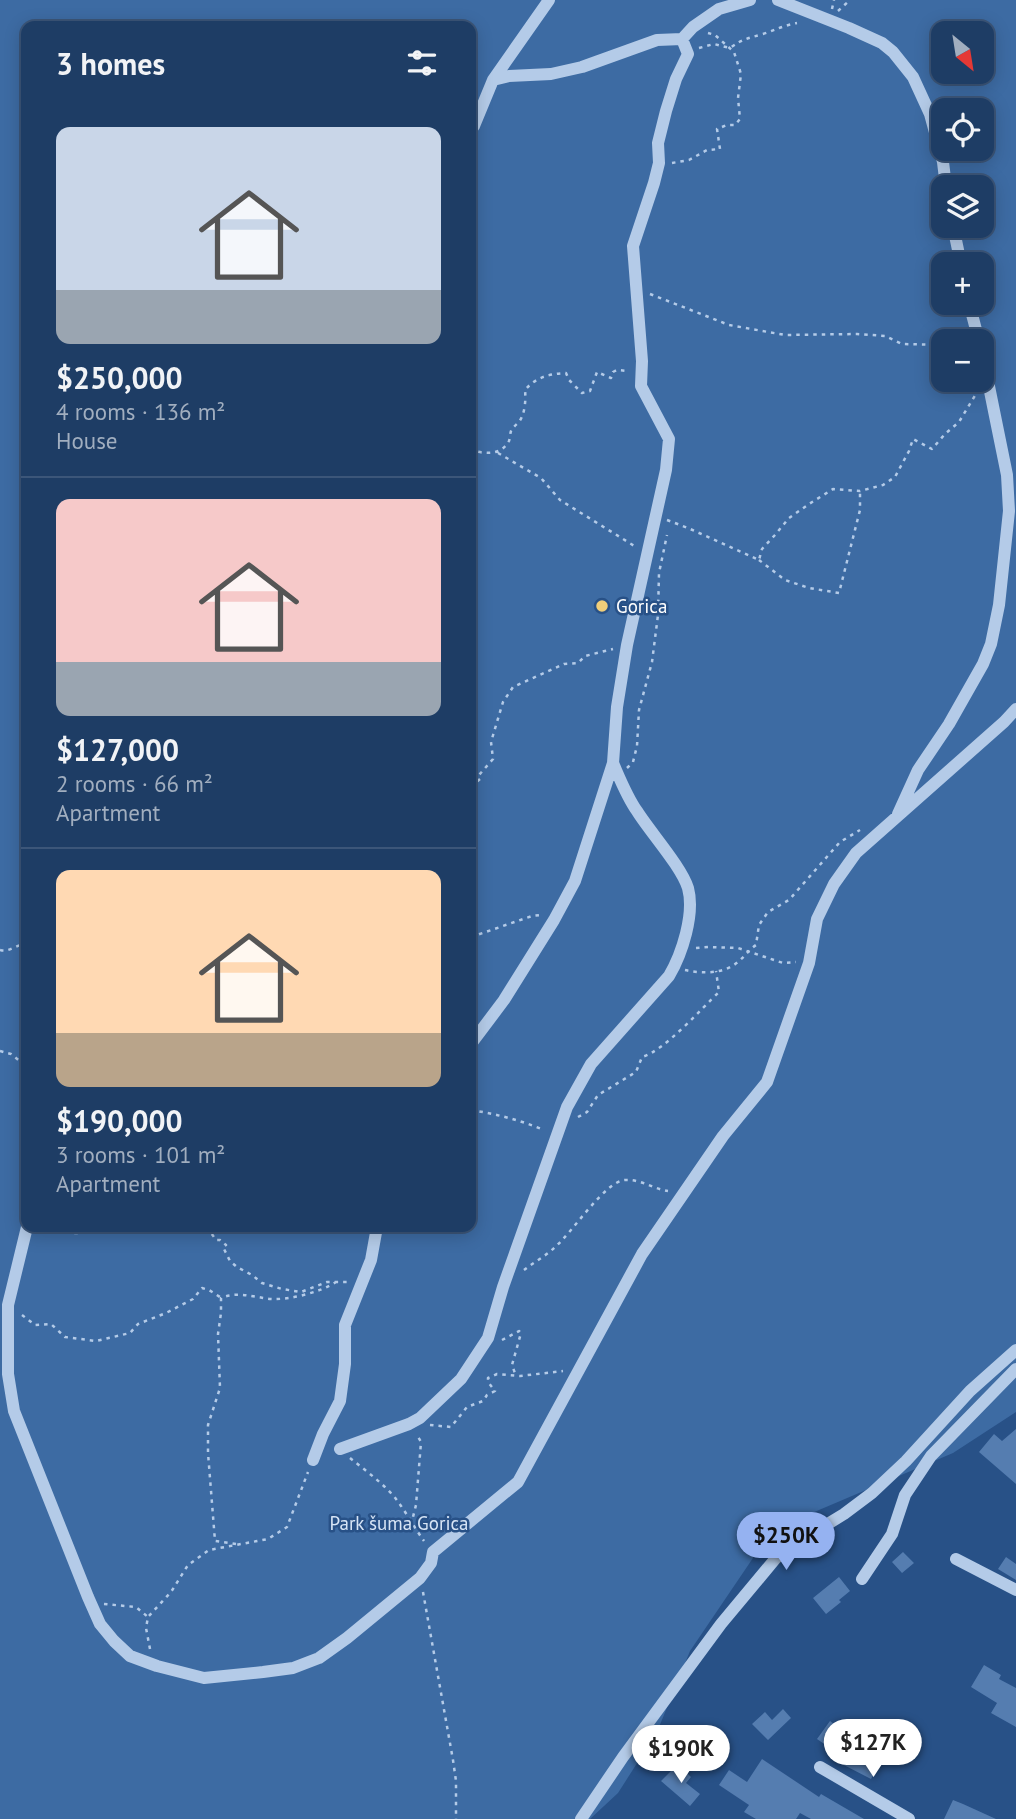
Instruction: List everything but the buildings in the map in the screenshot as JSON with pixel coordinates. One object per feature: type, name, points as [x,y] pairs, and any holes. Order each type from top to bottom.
[{"type":"street","points":[[476,121],[493,80],[549,0]]},
{"type":"street","points":[[493,80],[509,76],[551,74],[582,67],[657,40],[682,39],[693,27],[719,9],[750,0]]},
{"type":"street","points":[[778,0],[882,43],[893,52],[913,77],[930,114],[945,175]]},
{"type":"street","points":[[476,1037],[504,1000],[575,881],[615,768],[617,707],[627,645],[648,554],[662,519],[669,439],[641,386],[642,363],[633,246],[658,165],[659,143],[666,111],[676,79],[688,54],[682,39]]},
{"type":"street","points":[[897,818],[918,770],[966,696],[991,644],[999,605],[1009,511],[1007,475],[990,392]]},
{"type":"street","points":[[26,1232],[8,1305],[8,1374],[14,1411],[100,1624],[130,1656],[204,1678],[293,1668],[319,1658],[420,1578],[431,1563],[433,1552],[518,1482],[642,1254],[723,1136],[767,1082],[809,962],[817,919],[834,884],[856,853],[1016,709]]},
{"type":"street","points":[[340,1449],[414,1421],[461,1379],[488,1338],[503,1287],[567,1107],[590,1064],[677,964],[689,922],[688,888],[635,810],[615,768]]},
{"type":"street","points":[[313,1460],[340,1401],[345,1364],[345,1325],[371,1260],[376,1232]]},
{"type":"street","points":[[581,1819],[721,1624],[776,1558],[872,1493],[906,1461],[970,1391],[1016,1350]]},
{"type":"street","points":[[862,1579],[892,1534],[905,1495],[926,1462],[1016,1369]]},
{"type":"street","points":[[956,1559],[1016,1590]]},
{"type":"street","points":[[820,1767],[909,1819]]},
{"type":"path","points":[[833,15],[850,0]]},
{"type":"path","points":[[688,54],[714,44],[730,48],[743,39],[784,25],[802,22],[816,15]]},
{"type":"path","points":[[658,165],[689,160],[707,150],[720,149],[717,129],[736,125],[740,118],[740,74],[734,52],[715,35],[693,27]]},
{"type":"path","points":[[636,290],[729,325],[785,335],[857,334],[885,336],[902,344],[931,345]]},
{"type":"path","points":[[498,452],[510,440],[512,430],[520,421],[526,398],[525,390],[535,379],[566,373],[582,393],[590,391],[597,372],[611,378],[617,370],[628,371],[642,363]]},
{"type":"path","points":[[759,560],[762,549],[789,517],[834,489],[860,491],[883,485],[895,477],[913,439],[932,449],[959,422],[979,392]]},
{"type":"path","points":[[476,452],[498,452],[541,478],[561,500],[648,554]]},
{"type":"path","points":[[615,768],[623,773],[632,762],[637,746],[639,710],[652,662],[658,615],[662,519],[688,527],[759,560],[785,580],[809,589],[839,593],[860,510],[860,491]]},
{"type":"path","points":[[476,783],[480,779],[479,775],[493,760],[491,742],[503,702],[513,687],[565,664],[578,663],[585,656],[627,645]]},
{"type":"path","points":[[677,964],[684,970],[706,974],[738,962],[756,946],[759,925],[768,912],[789,900],[839,842],[862,829],[881,831]]},
{"type":"path","points":[[476,935],[532,916],[558,913]]},
{"type":"path","points":[[0,950],[21,944]]},
{"type":"path","points":[[695,948],[738,948],[783,962],[809,962]]},
{"type":"path","points":[[578,1118],[587,1112],[597,1096],[636,1072],[642,1057],[664,1045],[719,992],[716,971]]},
{"type":"path","points":[[0,1051],[21,1062]]},
{"type":"path","points":[[476,1111],[505,1117],[557,1134]]},
{"type":"path","points":[[523,1270],[556,1247],[609,1187],[623,1180],[642,1182],[660,1190],[685,1192]]},
{"type":"path","points":[[65,1232],[83,1232]]},
{"type":"path","points":[[210,1232],[216,1241],[220,1240],[226,1245],[223,1247],[230,1261],[262,1283],[301,1292],[327,1282],[362,1283]]},
{"type":"path","points":[[220,1298],[244,1294],[272,1299],[285,1298],[306,1294],[336,1282]]},
{"type":"path","points":[[8,1305],[35,1325],[51,1324],[65,1337],[96,1341],[130,1333],[138,1324],[193,1300],[202,1288],[220,1298]]},
{"type":"path","points":[[220,1298],[220,1388],[208,1425],[208,1453],[215,1541],[239,1545]]},
{"type":"path","points":[[481,1348],[486,1351],[491,1349],[519,1331],[521,1333],[512,1365],[516,1376]]},
{"type":"path","points":[[414,1421],[451,1427],[467,1407],[483,1401],[495,1391],[488,1378],[497,1374],[516,1376],[578,1371]]},
{"type":"path","points":[[411,1525],[416,1504],[421,1442],[414,1421]]},
{"type":"path","points":[[340,1449],[378,1480],[397,1500],[411,1525],[433,1552]]},
{"type":"path","points":[[157,1666],[148,1643],[148,1617],[171,1592],[188,1565],[209,1550],[268,1539],[287,1527],[313,1460]]},
{"type":"path","points":[[420,1578],[453,1760],[456,1819]]},
{"type":"path","points":[[88,1597],[102,1604],[136,1607],[148,1617]]},
{"type":"green space","name":"Park šuma Gorica","points":[[0,0],[1016,0],[1016,1412],[953,1453],[772,1530],[690,1651],[657,1732],[618,1793],[590,1819],[0,1819]]},
{"type":"place","name":"Gorica","points":[[602,606]]}]
